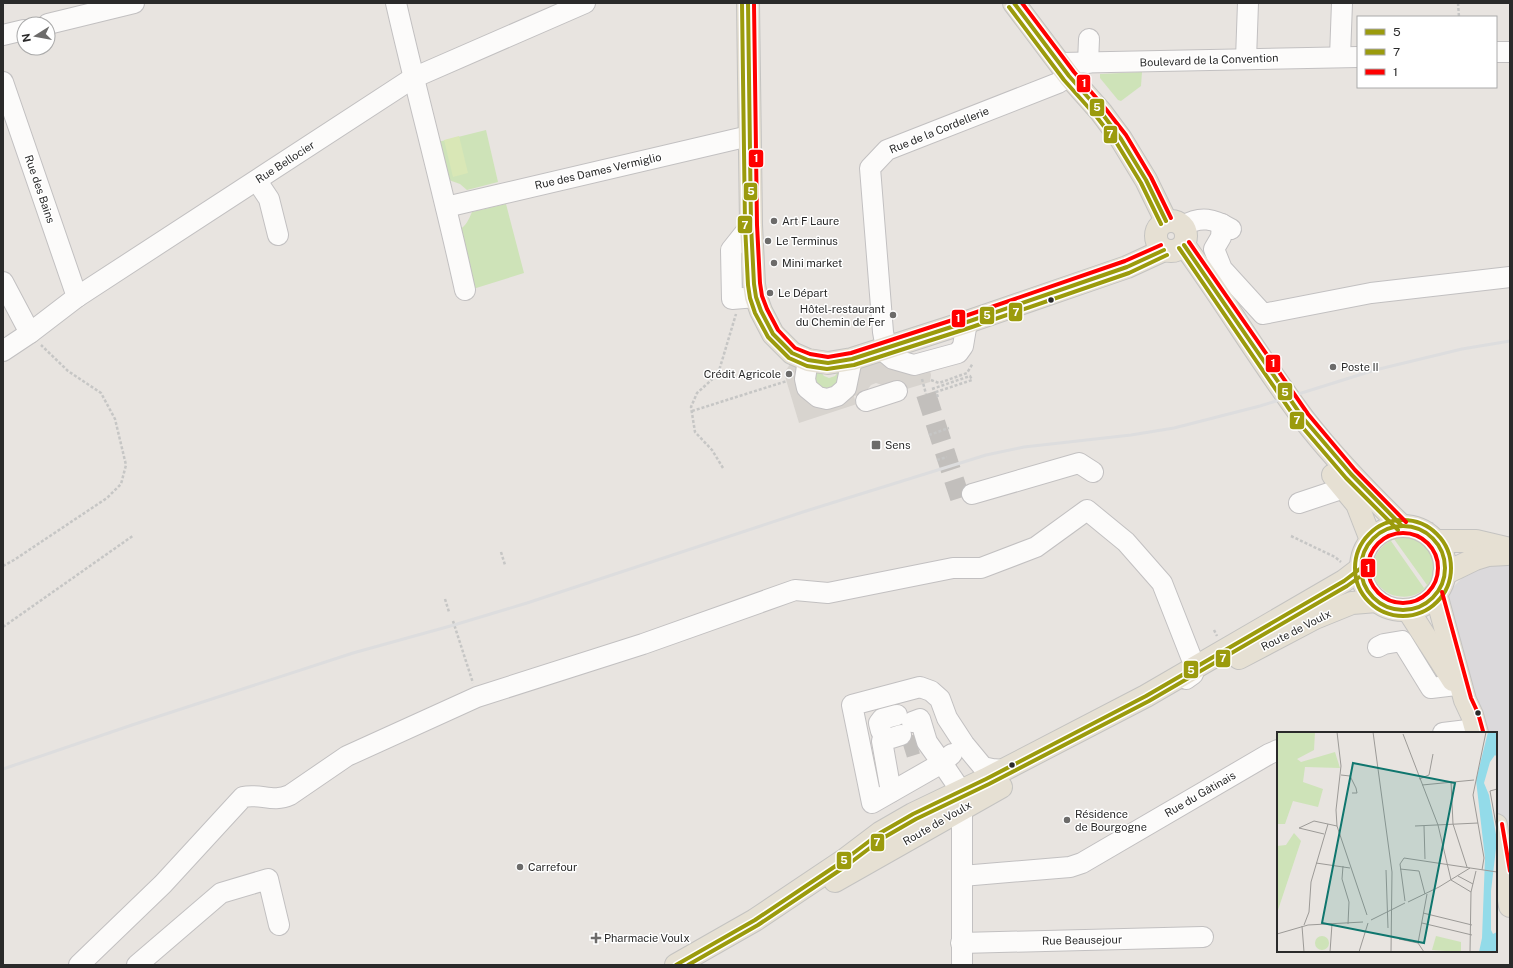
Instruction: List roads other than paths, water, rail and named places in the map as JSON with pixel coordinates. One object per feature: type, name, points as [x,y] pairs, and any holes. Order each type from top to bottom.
[{"type":"main road","points":[[748,3],[751,225],[754,284],[756,297],[761,311],[773,334],[800,356],[828,363],[852,359],[970,321],[1127,267],[1173,239]]},
{"type":"main road","points":[[1015,4],[1065,70],[1101,112],[1121,139],[1146,180],[1173,239],[1183,267],[1287,422],[1357,504],[1371,540]]},
{"type":"main road","points":[[1173,239],[1236,322],[1303,417],[1322,441],[1374,499],[1408,522],[1409,526],[1423,531],[1510,549]]},
{"type":"main road","points":[[1408,522],[1382,531],[1371,540],[1363,553],[1352,566],[1371,596],[1377,601],[1392,608],[1408,610],[1423,605],[1436,594],[1440,588],[1445,567],[1435,533]]},
{"type":"main road","points":[[1444,574],[1475,558],[1510,554]]},
{"type":"main road","name":"Route de Voulx","points":[[962,800],[1004,770],[1146,696],[1344,581],[1352,566]]},
{"type":"main road","points":[[1436,594],[1461,692]]},
{"type":"main road","name":"Route de Voulx","points":[[676,965],[754,920],[843,861],[880,833],[913,814],[991,792],[1172,692],[1315,618],[1352,603],[1377,601]]},
{"type":"main road","points":[[1408,610],[1461,692],[1472,715],[1476,731]]},
{"type":"main road","points":[[1497,828],[1507,869],[1510,906]]},
{"type":"street","points":[[56,22],[134,3]]},
{"type":"street","points":[[396,3],[465,290]]},
{"type":"street","name":"Rue Bellocier","points":[[3,351],[78,297],[413,78],[584,3]]},
{"type":"street","points":[[1246,59],[1248,3]]},
{"type":"street","points":[[1342,3],[1349,57]]},
{"type":"street","points":[[3,35],[16,32]]},
{"type":"street","points":[[1088,63],[1089,39]]},
{"type":"street","points":[[1497,52],[1510,52]]},
{"type":"street","name":"Boulevard de la Convention","points":[[1065,70],[1088,63],[1349,57]]},
{"type":"street","name":"Rue de la Cordellerie","points":[[885,348],[870,168],[887,150],[1058,83],[1065,70]]},
{"type":"street","name":"Rue des Bains","points":[[3,82],[78,297]]},
{"type":"street","name":"Rue des Dames Vermiglio","points":[[446,207],[750,136]]},
{"type":"street","points":[[257,181],[269,199],[278,235]]},
{"type":"street","points":[[1173,239],[1192,221],[1211,219],[1226,226],[1214,249],[1222,269],[1263,314],[1371,293],[1510,277]]},
{"type":"street","points":[[3,282],[30,333]]},
{"type":"street","points":[[800,356],[807,388],[818,397],[827,399],[836,396],[846,388],[852,359]]},
{"type":"street","points":[[866,400],[896,391]]},
{"type":"street","points":[[972,494],[1079,463],[1093,472]]},
{"type":"street","points":[[1299,503],[1344,488]]},
{"type":"street","points":[[79,965],[163,884],[243,797],[283,798],[290,795],[347,756],[477,697],[643,644],[795,590],[828,593],[953,568],[982,568],[1036,547],[1087,510],[1126,542],[1162,583],[1195,667],[1193,674],[1176,685],[1172,692]]},
{"type":"street","points":[[1184,636],[1202,652],[1216,655]]},
{"type":"street","points":[[1378,647],[1384,644],[1402,641],[1431,688],[1461,692]]},
{"type":"street","points":[[1195,667],[1217,663],[1248,654]]},
{"type":"street","points":[[964,744],[942,763],[872,803],[852,705],[920,687],[931,691],[940,699],[947,718],[964,744],[983,766],[992,769],[1004,770]]},
{"type":"street","points":[[1460,732],[1476,731]]},
{"type":"street","points":[[891,792],[905,732],[942,763],[962,800],[962,965]]},
{"type":"street","name":"Rue du Gâtinais","points":[[962,876],[1070,867],[1082,863],[1277,750]]},
{"type":"street","points":[[137,965],[221,893],[268,879],[279,925]]},
{"type":"street","name":"Rue Beausejour","points":[[961,943],[1202,937]]},
{"type":"tunnel","points":[[926,394],[960,498]]},
{"type":"tunnel","points":[[904,748],[917,744]]},
{"type":"railway","points":[[3,769],[353,653],[527,603],[806,511],[986,455],[1024,447],[1131,435],[1174,428],[1260,406],[1375,370],[1462,349],[1510,341]]},
{"type":"place","name":"Art F Laure","points":[[774,221]]},
{"type":"place","name":"Le Terminus","points":[[768,241]]},
{"type":"place","name":"Mini market","points":[[774,263]]},
{"type":"place","name":"Le Départ","points":[[770,293]]},
{"type":"place","name":"Hôtel-restaurant du Chemin de Fer","points":[[893,315]]},
{"type":"place","name":"Poste II","points":[[1333,367]]},
{"type":"place","name":"Crédit Agricole","points":[[789,374]]},
{"type":"place","name":"Sens","points":[[876,445]]},
{"type":"place","name":"Résidence de Bourgogne","points":[[1067,820]]},
{"type":"place","name":"Carrefour","points":[[520,867]]},
{"type":"place","name":"Pharmacie Voulx","points":[[596,938]]}]
